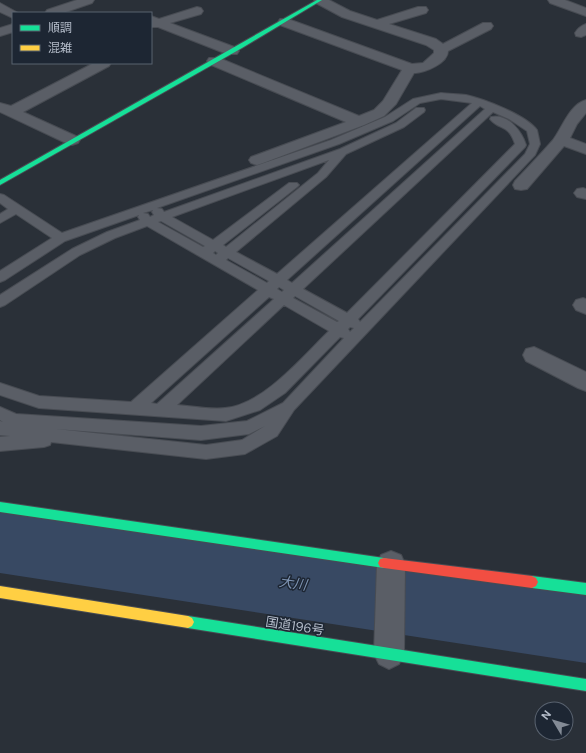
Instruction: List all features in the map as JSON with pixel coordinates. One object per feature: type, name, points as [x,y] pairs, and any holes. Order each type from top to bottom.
[{"type":"main road","points":[[0,183],[72,140],[284,22],[320,0]]},
{"type":"main road","points":[[0,507],[391,568],[586,589]]},
{"type":"main road","name":"国道196号","points":[[0,592],[586,685]]},
{"type":"street","points":[[54,12],[88,0]]},
{"type":"street","points":[[320,0],[346,14],[431,42],[441,48],[447,47],[487,26]]},
{"type":"street","points":[[554,0],[586,12]]},
{"type":"street","points":[[1,8],[12,14]]},
{"type":"street","points":[[153,23],[197,10]]},
{"type":"street","points":[[377,24],[422,10]]},
{"type":"street","points":[[284,22],[410,68],[419,69],[426,67],[441,54],[441,48]]},
{"type":"street","points":[[153,23],[232,51]]},
{"type":"street","points":[[0,32],[12,28]]},
{"type":"street","points":[[214,61],[359,122]]},
{"type":"street","points":[[6,109],[102,64]]},
{"type":"street","points":[[257,160],[359,122],[378,113],[389,104],[410,68]]},
{"type":"street","points":[[521,185],[561,140],[570,123],[585,107]]},
{"type":"street","points":[[6,109],[72,140]]},
{"type":"street","points":[[561,140],[586,149]]},
{"type":"street","points":[[534,355],[586,382]]},
{"type":"street","points":[[389,654],[391,568]]},
{"type":"lane","points":[[0,277],[61,238],[106,224],[143,216],[339,146],[389,119],[417,101],[441,96],[464,98],[482,108],[517,133],[520,145],[342,324],[280,389],[255,406],[226,415],[38,402],[0,389]]},
{"type":"lane","points":[[135,408],[273,286],[482,108]]},
{"type":"lane","points":[[161,410],[288,295],[482,108]]},
{"type":"lane","points":[[0,428],[67,438],[206,452],[245,447],[271,431],[289,406],[352,338],[530,155],[535,144],[532,130],[513,116],[482,108]]},
{"type":"lane","points":[[221,257],[322,175],[339,146]]},
{"type":"lane","points":[[209,250],[311,171],[317,154]]},
{"type":"lane","points":[[0,198],[61,238]]},
{"type":"lane","points":[[0,219],[16,209]]},
{"type":"lane","points":[[157,211],[209,250]]},
{"type":"lane","points":[[143,216],[209,250],[342,324],[363,328]]},
{"type":"lane","points":[[0,302],[76,252],[143,216]]},
{"type":"lane","points":[[0,288],[66,245],[106,224]]},
{"type":"lane","points":[[342,324],[352,338]]},
{"type":"lane","points":[[0,413],[14,420],[201,433],[249,428],[289,406]]},
{"type":"lane","points":[[0,444],[67,438]]},
{"type":"waterway","name":"大川","points":[[0,540],[586,625]]},
{"type":"traffic: fast","points":[[0,183],[320,0]]},
{"type":"traffic: fast","points":[[0,507],[384,563]]},
{"type":"traffic: fast","points":[[532,582],[586,589]]},
{"type":"traffic: fast","points":[[188,622],[586,685]]},
{"type":"traffic: slow","points":[[0,592],[188,622]]},
{"type":"traffic: jam","points":[[384,563],[532,582]]}]
